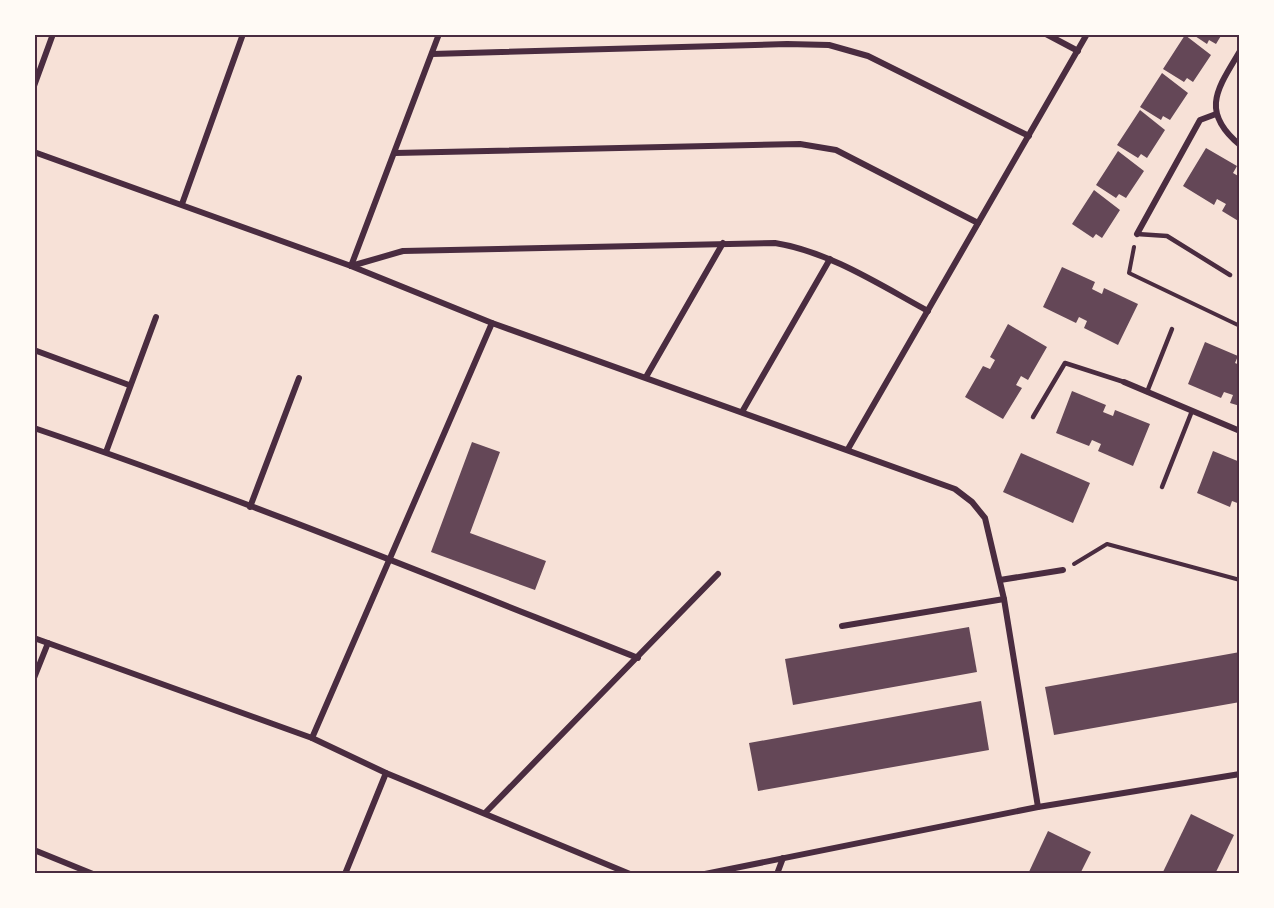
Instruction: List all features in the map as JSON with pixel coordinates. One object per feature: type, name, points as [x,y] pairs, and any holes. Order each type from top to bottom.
[{"type":"street","points":[[34,86],[53,34]]},
{"type":"street","points":[[182,204],[243,34]]},
{"type":"street","points":[[351,266],[439,34]]},
{"type":"street","points":[[1046,34],[1078,51]]},
{"type":"street","points":[[848,449],[1087,34]]},
{"type":"street","points":[[432,54],[787,44],[829,45],[868,56],[1029,136]]},
{"type":"street","points":[[1239,51],[1215,93],[1216,114],[1224,132],[1239,145]]},
{"type":"street","points":[[1137,234],[1200,120],[1216,114]]},
{"type":"street","points":[[395,153],[800,144],[836,150],[978,223]]},
{"type":"street","points":[[34,152],[351,266],[492,322],[954,489],[972,502],[985,518],[1004,599],[1038,807]]},
{"type":"street","points":[[646,377],[723,243]]},
{"type":"street","points":[[351,266],[403,251],[775,243],[796,246],[830,260],[928,311]]},
{"type":"street","points":[[742,412],[830,260]]},
{"type":"street","points":[[106,452],[156,317]]},
{"type":"street","points":[[312,738],[391,560],[492,322]]},
{"type":"street","points":[[34,350],[129,385]]},
{"type":"street","points":[[250,507],[299,378]]},
{"type":"street","points":[[1124,382],[1239,431]]},
{"type":"street","points":[[34,428],[106,452],[391,560],[638,658]]},
{"type":"street","points":[[1000,580],[1064,570]]},
{"type":"street","points":[[486,812],[718,574]]},
{"type":"street","points":[[842,626],[1004,599]]},
{"type":"street","points":[[34,638],[312,738],[386,773],[486,812],[630,873]]},
{"type":"street","points":[[34,678],[48,643]]},
{"type":"street","points":[[345,873],[386,773]]},
{"type":"street","points":[[705,873],[1038,807],[1239,774]]},
{"type":"street","points":[[34,850],[93,873]]},
{"type":"street","points":[[777,873],[783,858]]},
{"type":"lane","points":[[1137,234],[1167,236],[1230,275]]},
{"type":"lane","points":[[1147,392],[1173,329]]},
{"type":"lane","points":[[1033,417],[1065,363],[1124,382]]},
{"type":"lane","points":[[1162,487],[1192,411]]},
{"type":"path","points":[[1137,234],[1129,273],[1239,326]]},
{"type":"path","points":[[1064,570],[1107,544],[1239,580]]},
{"type":"building","points":[[1192,34],[1222,34],[1216,44],[1209,40],[1207,44]]},
{"type":"building","points":[[1185,35],[1211,55],[1193,82],[1187,78],[1184,82],[1163,69]]},
{"type":"building","points":[[1162,73],[1188,93],[1170,120],[1163,116],[1161,120],[1140,107]]},
{"type":"building","points":[[1140,110],[1165,130],[1147,158],[1141,154],[1138,158],[1117,145]]},
{"type":"building","points":[[1206,148],[1237,166],[1233,173],[1240,177],[1240,222],[1222,211],[1226,204],[1217,199],[1214,205],[1183,186]]},
{"type":"building","points":[[1118,151],[1144,171],[1126,198],[1119,194],[1116,198],[1096,185]]},
{"type":"building","points":[[1094,190],[1120,210],[1102,238],[1096,234],[1093,238],[1072,224]]},
{"type":"building","points":[[1062,267],[1095,282],[1092,289],[1102,294],[1104,288],[1138,304],[1118,345],[1084,328],[1087,321],[1079,317],[1076,323],[1043,307]]},
{"type":"building","points":[[1008,324],[1047,347],[1028,380],[1021,376],[1016,385],[1022,388],[1003,419],[965,397],[983,366],[990,369],[995,360],[990,357]]},
{"type":"building","points":[[1205,342],[1238,356],[1235,363],[1240,365],[1240,406],[1230,403],[1233,395],[1224,392],[1221,398],[1188,384]]},
{"type":"building","points":[[1072,391],[1106,405],[1103,412],[1113,416],[1115,410],[1150,424],[1133,466],[1098,451],[1101,444],[1092,440],[1089,446],[1056,433]]},
{"type":"building","points":[[472,442],[500,452],[470,533],[546,561],[535,590],[431,552]]},
{"type":"building","points":[[1213,451],[1240,462],[1240,504],[1232,501],[1230,507],[1197,493]]},
{"type":"building","points":[[1021,453],[1090,483],[1073,523],[1003,492]]},
{"type":"building","points":[[969,627],[977,672],[793,705],[785,659]]},
{"type":"building","points":[[1240,652],[1240,702],[1054,735],[1045,687]]},
{"type":"building","points":[[981,701],[989,750],[758,791],[749,743]]},
{"type":"building","points":[[1191,814],[1234,835],[1215,874],[1162,874]]},
{"type":"building","points":[[1048,831],[1091,852],[1080,874],[1028,874]]}]
